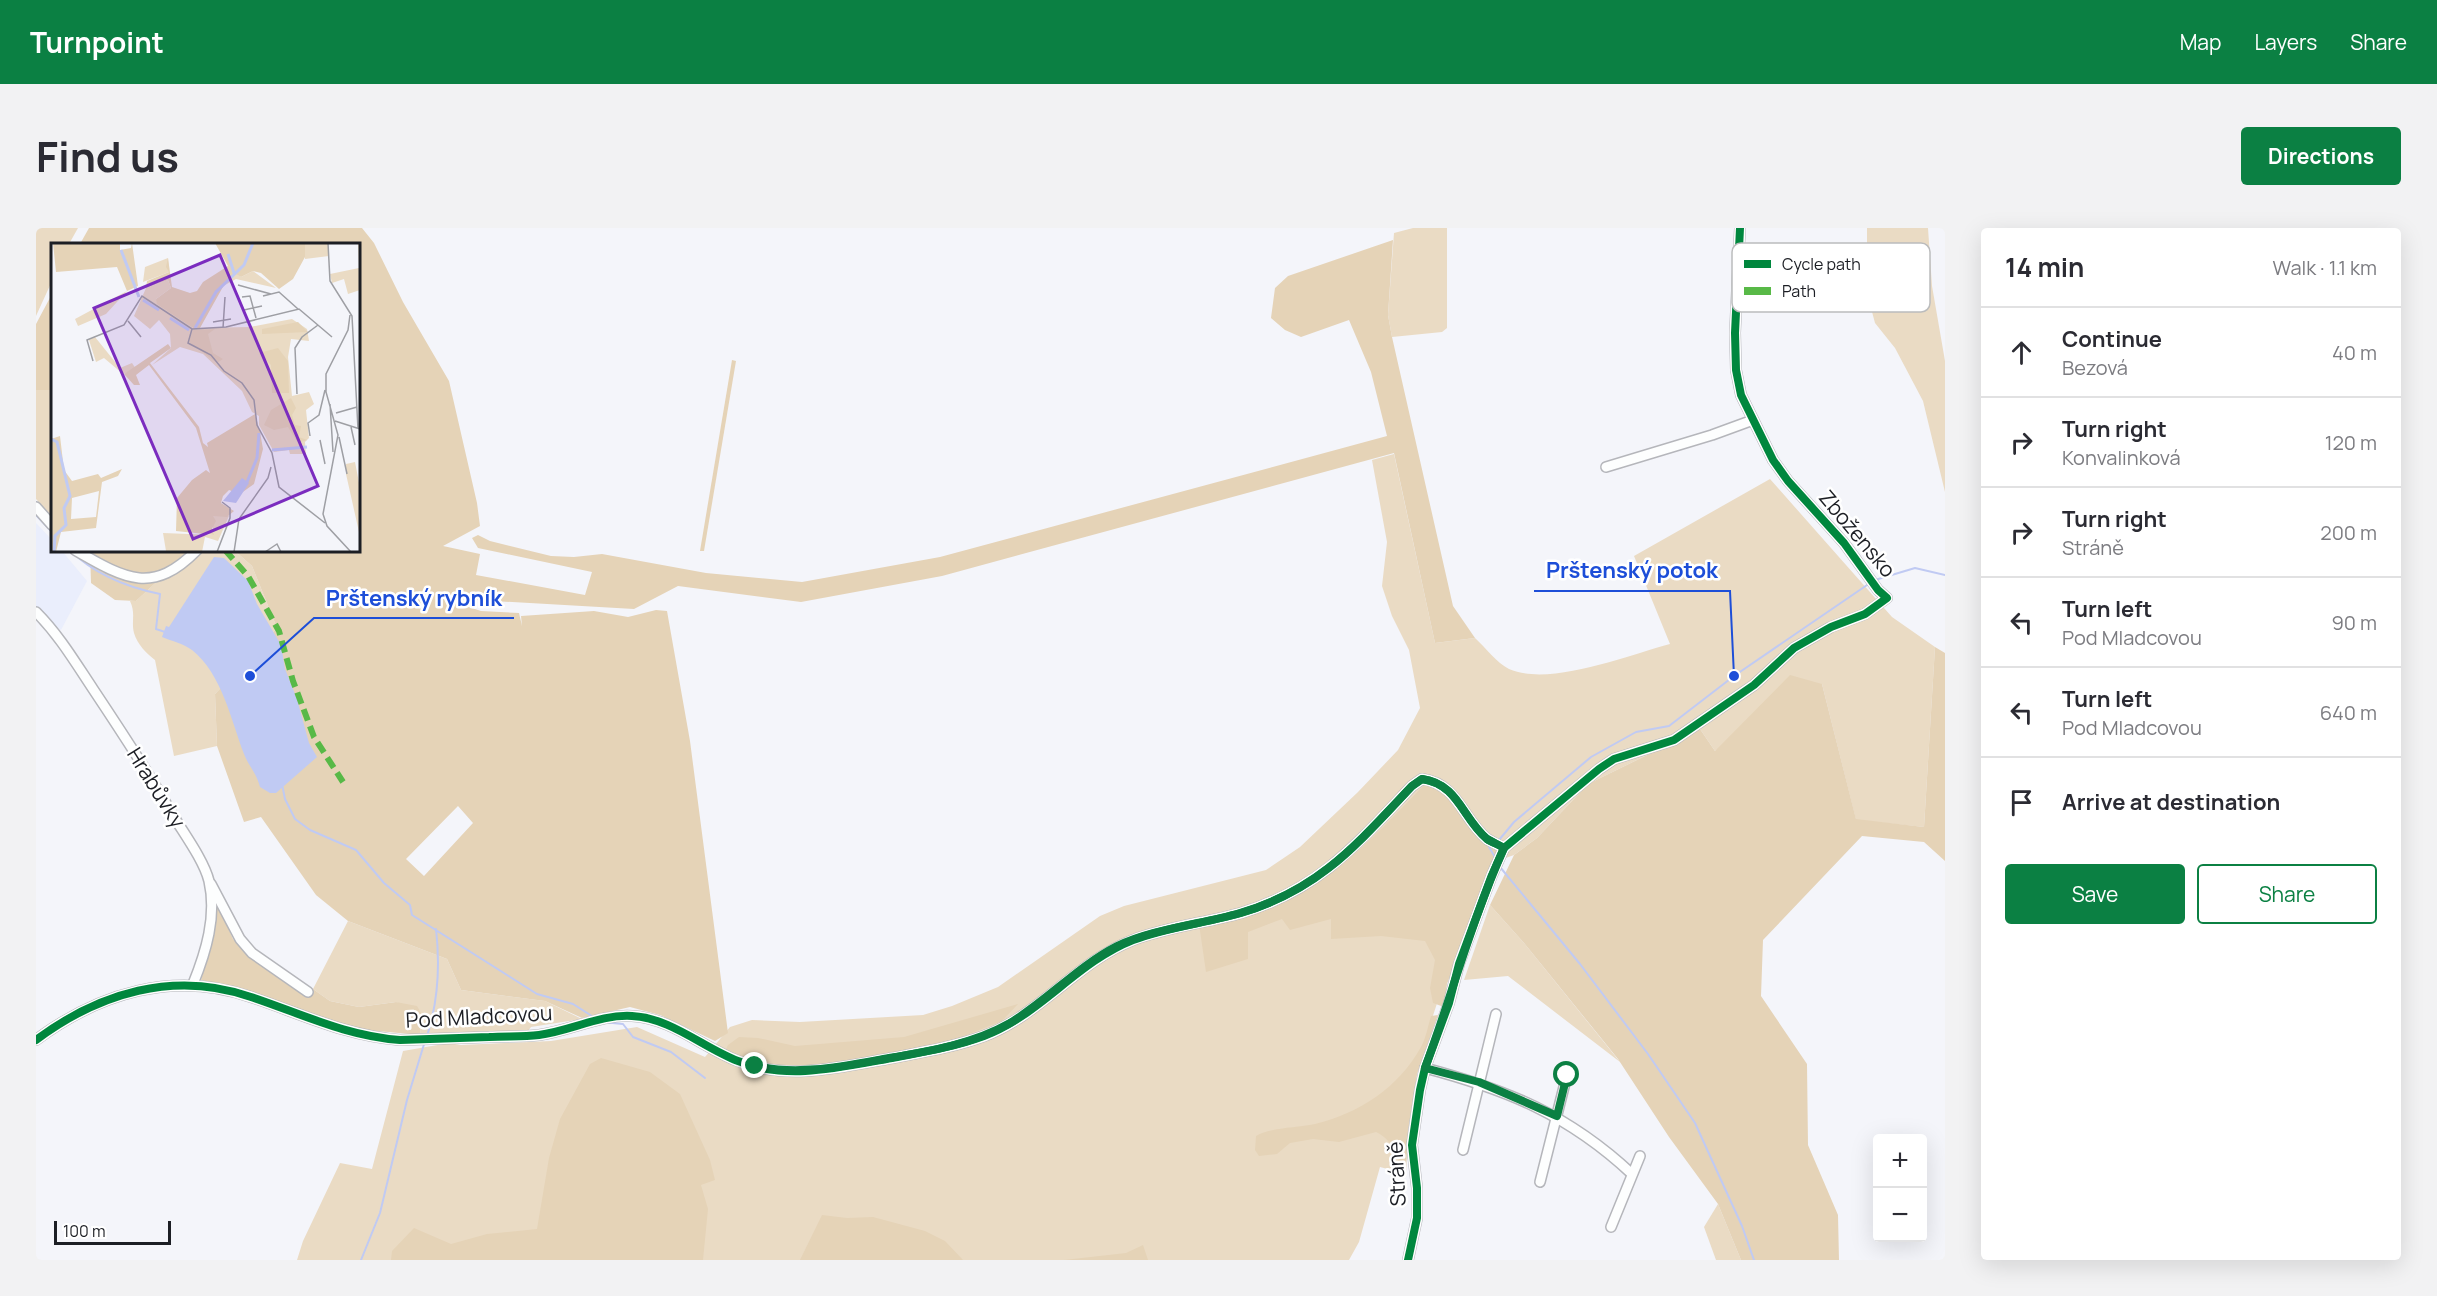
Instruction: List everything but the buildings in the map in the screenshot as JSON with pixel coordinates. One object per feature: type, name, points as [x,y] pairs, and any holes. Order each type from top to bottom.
[{"type":"street","name":"Zbožensko","points":[[1740,228],[1740,243]]},
{"type":"street","name":"Zbožensko","points":[[1504,848],[1614,759],[1674,740],[1754,685],[1794,648],[1831,627],[1865,614],[1887,598],[1878,590],[1844,543],[1773,460],[1741,395],[1736,370],[1738,312]]},
{"type":"street","points":[[1606,467],[1712,435],[1753,420]]},
{"type":"street","points":[[36,507],[51,524]]},
{"type":"street","points":[[79,552],[118,573],[145,579],[174,572],[194,552]]},
{"type":"street","name":"Hrabůvky","points":[[36,612],[73,657],[156,783],[209,880],[212,914],[210,929],[193,984]]},
{"type":"street","name":"Pod Mladcovou","points":[[36,1040],[61,1022],[113,998],[146,989],[193,984],[248,996],[341,1030],[383,1039],[539,1035],[611,1018],[645,1017],[694,1038],[737,1061],[784,1071],[831,1069],[943,1048],[984,1036],[1012,1022],[1097,959],[1120,945],[1137,938],[1251,910],[1306,886],[1337,864],[1412,786],[1422,779],[1436,781],[1448,789],[1487,838],[1504,848]]},
{"type":"street","name":"Stráně","points":[[1408,1260],[1418,1202],[1412,1145],[1413,1130],[1425,1068],[1449,1003],[1460,964],[1504,848]]},
{"type":"street","points":[[209,880],[240,939],[252,952],[308,992]]},
{"type":"street","points":[[1463,1150],[1496,1014]]},
{"type":"street","points":[[1425,1068],[1479,1082],[1557,1116],[1606,1151],[1632,1174]]},
{"type":"street","points":[[1540,1182],[1567,1075]]},
{"type":"street","points":[[1611,1227],[1640,1156]]},
{"type":"shaded area","points":[[36,228],[78,228],[70,243],[51,243],[51,283],[36,316]]},
{"type":"shaded area","points":[[89,228],[362,228],[374,243],[403,302],[449,381],[477,503],[480,526],[443,546],[480,554],[476,575],[585,595],[592,572],[478,548],[472,538],[478,535],[490,541],[551,556],[574,557],[602,554],[706,573],[802,582],[940,557],[1387,436],[1371,372],[1349,320],[1301,337],[1285,330],[1271,318],[1275,288],[1288,276],[1393,240],[1388,315],[1392,337],[1453,606],[1475,638],[1435,643],[1394,453],[942,576],[801,602],[678,586],[634,609],[441,598],[481,611],[519,613],[522,626],[521,616],[594,611],[628,617],[656,610],[667,611],[690,741],[728,1033],[715,1041],[660,1015],[630,1007],[582,1018],[545,1001],[461,990],[447,959],[348,921],[316,895],[261,817],[244,822],[217,746],[215,694],[277,628],[252,566],[236,552],[360,552],[360,243],[81,243]],"holes":[[[458,806],[473,823],[424,876],[406,859]]]},
{"type":"shaded area","points":[[1413,228],[1447,228],[1447,328],[1442,332],[1392,337],[1388,315],[1394,233]]},
{"type":"shaded area","points":[[1867,228],[1928,228],[1929,243],[1867,243]]},
{"type":"shaded area","points":[[1930,257],[1932,286],[1945,361],[1945,492],[1923,401],[1895,348],[1875,323],[1872,312],[1930,312]]},
{"type":"shaded area","points":[[51,296],[51,390],[36,390],[36,324]]},
{"type":"shaded area","points":[[732,360],[736,361],[704,551],[700,551]]},
{"type":"shaded area","points":[[36,390],[51,390],[51,516],[36,499]]},
{"type":"shaded area","points":[[1394,454],[1435,643],[1475,638],[1509,669],[1526,674],[1567,672],[1670,644],[1634,556],[1770,479],[1892,617],[1935,647],[1924,827],[1856,820],[1822,684],[1715,751],[1700,729],[1588,784],[1537,838],[1514,855],[1489,864],[1446,977],[1422,1055],[1407,1134],[1406,1174],[1380,1167],[1359,1242],[1349,1260],[297,1260],[303,1241],[340,1163],[372,1169],[403,1051],[449,1043],[461,1045],[551,1041],[637,1027],[705,1057],[730,1027],[752,1020],[800,1022],[923,1015],[998,987],[1100,916],[1124,906],[1266,870],[1300,847],[1398,750],[1420,708],[1409,650],[1392,616],[1382,586],[1387,542],[1372,460]]},
{"type":"shaded area","points":[[36,523],[51,539],[51,552],[63,552],[87,581],[61,630],[36,607]]},
{"type":"shaded area","points":[[90,552],[189,552],[136,601],[115,600],[91,583]]},
{"type":"shaded area","points":[[189,552],[236,552],[252,566],[277,628],[215,694],[217,746],[174,756],[155,660],[135,637],[133,629],[133,610],[130,601],[136,601]]},
{"type":"shaded area","points":[[1935,647],[1945,653],[1945,861],[1924,842],[1862,836],[1763,940],[1761,996],[1807,1064],[1808,1145],[1838,1215],[1839,1260],[1741,1260],[1718,1204],[1669,1137],[1618,1059],[1524,943],[1490,905],[1514,855],[1537,838],[1588,784],[1700,729],[1715,751],[1790,675],[1822,684],[1856,819],[1924,827]]},
{"type":"shaded area","points":[[1425,784],[1441,789],[1482,841],[1498,850],[1447,984],[1444,1007],[1433,1003],[1430,988],[1435,960],[1425,941],[1381,936],[1331,939],[1331,919],[1290,930],[1282,919],[1248,932],[1248,959],[1206,972],[1199,924],[1259,912],[1290,899],[1312,886],[1333,872],[1371,839]]},
{"type":"shaded area","points":[[215,898],[233,939],[264,966],[307,993],[313,989],[330,1001],[359,1007],[396,1002],[417,1006],[421,1013],[420,1035],[356,1029],[244,989],[201,980],[214,936]]},
{"type":"shaded area","points":[[1490,905],[1524,943],[1620,1062],[1508,976],[1464,980]]},
{"type":"shaded area","points":[[348,921],[447,959],[461,990],[545,1001],[582,1019],[531,1027],[528,1031],[420,1035],[421,1013],[396,1002],[359,1007],[330,1001],[313,989]]},
{"type":"shaded area","points":[[1018,1004],[1002,1021],[949,1042],[862,1061],[787,1067],[741,1058],[725,1051],[728,1045],[739,1037],[758,1038],[795,1046],[904,1037]]},
{"type":"shaded area","points":[[1438,1015],[1417,1074],[1408,1131],[1406,1174],[1400,1176],[1391,1145],[1376,1132],[1339,1142],[1313,1139],[1290,1143],[1277,1154],[1259,1156],[1255,1150],[1256,1136],[1270,1131],[1332,1119],[1376,1097],[1412,1062],[1426,1036],[1431,1016]]},
{"type":"shaded area","points":[[601,1058],[650,1072],[680,1094],[710,1160],[715,1180],[701,1185],[708,1209],[703,1260],[391,1260],[392,1251],[414,1228],[451,1244],[487,1234],[537,1229],[549,1158],[560,1119],[590,1064]]},
{"type":"shaded area","points":[[1718,1204],[1741,1260],[1716,1260],[1704,1227]]},
{"type":"shaded area","points":[[822,1215],[847,1218],[873,1217],[925,1231],[945,1241],[963,1260],[800,1260]]},
{"type":"shaded area","points":[[1143,1245],[1148,1260],[1064,1260],[1126,1253]]},
{"type":"water","points":[[214,557],[224,558],[248,581],[257,604],[281,645],[285,669],[297,699],[309,743],[317,757],[276,793],[270,793],[260,787],[211,672],[192,650],[162,637],[166,626],[169,627]]},
{"type":"waterway","points":[[36,515],[51,531]]},
{"type":"waterway","points":[[72,552],[112,579],[160,594],[156,629],[165,632]]},
{"type":"waterway","points":[[1875,580],[1915,568],[1945,575]]},
{"type":"waterway","points":[[1499,840],[1514,822],[1591,757],[1636,732],[1669,726],[1734,676],[1870,583]]},
{"type":"waterway","points":[[282,784],[285,799],[295,819],[310,830],[356,850],[384,883],[410,905],[412,915],[537,994],[573,1004],[595,1018]]},
{"type":"waterway","points":[[1489,847],[1496,859]]},
{"type":"waterway","points":[[1500,867],[1580,964],[1648,1054],[1695,1123],[1742,1226],[1754,1260]]},
{"type":"waterway","points":[[427,1036],[434,1010],[437,983],[436,929]]},
{"type":"waterway","points":[[602,1022],[623,1024],[633,1037],[671,1052],[705,1078]]},
{"type":"waterway","points":[[361,1260],[380,1213],[407,1100],[425,1041]]},
{"type":"marked path","points":[[227,552],[248,576],[279,631],[293,681],[314,737],[343,782]]},
{"type":"cycle path","points":[[1739,243],[1740,228]]},
{"type":"cycle path","points":[[1408,1260],[1417,1218],[1417,1188],[1412,1145],[1425,1068],[1449,1003],[1459,964],[1504,848],[1614,759],[1674,740],[1754,685],[1794,648],[1831,627],[1865,614],[1887,598],[1878,590],[1844,543],[1788,481],[1773,460],[1741,395],[1736,370],[1736,312]]},
{"type":"cycle path","points":[[36,1040],[85,1010],[111,999],[166,986],[194,986],[222,989],[251,997],[324,1023],[380,1038],[400,1040],[533,1036],[597,1020],[632,1016],[673,1027],[725,1055],[757,1067],[795,1071],[834,1068],[938,1049],[984,1036],[1023,1015],[1094,961],[1133,940],[1241,913],[1269,903],[1315,878],[1336,862],[1412,786],[1422,779],[1444,788],[1459,803],[1479,831],[1487,839],[1504,848]]},
{"type":"place","name":"Prštenský rybník","points":[[250,676]]},
{"type":"place","name":"Prštenský potok","points":[[1734,676]]},
{"type":"route","points":[[755,1066],[784,1071],[831,1069],[943,1048],[996,1031],[1039,1004],[1073,976],[1120,945],[1137,938],[1241,913],[1271,903],[1306,886],[1337,864],[1412,786],[1422,779],[1436,781],[1448,789],[1487,838],[1504,848],[1481,904],[1425,1068],[1479,1082],[1557,1116],[1567,1075]]}]
